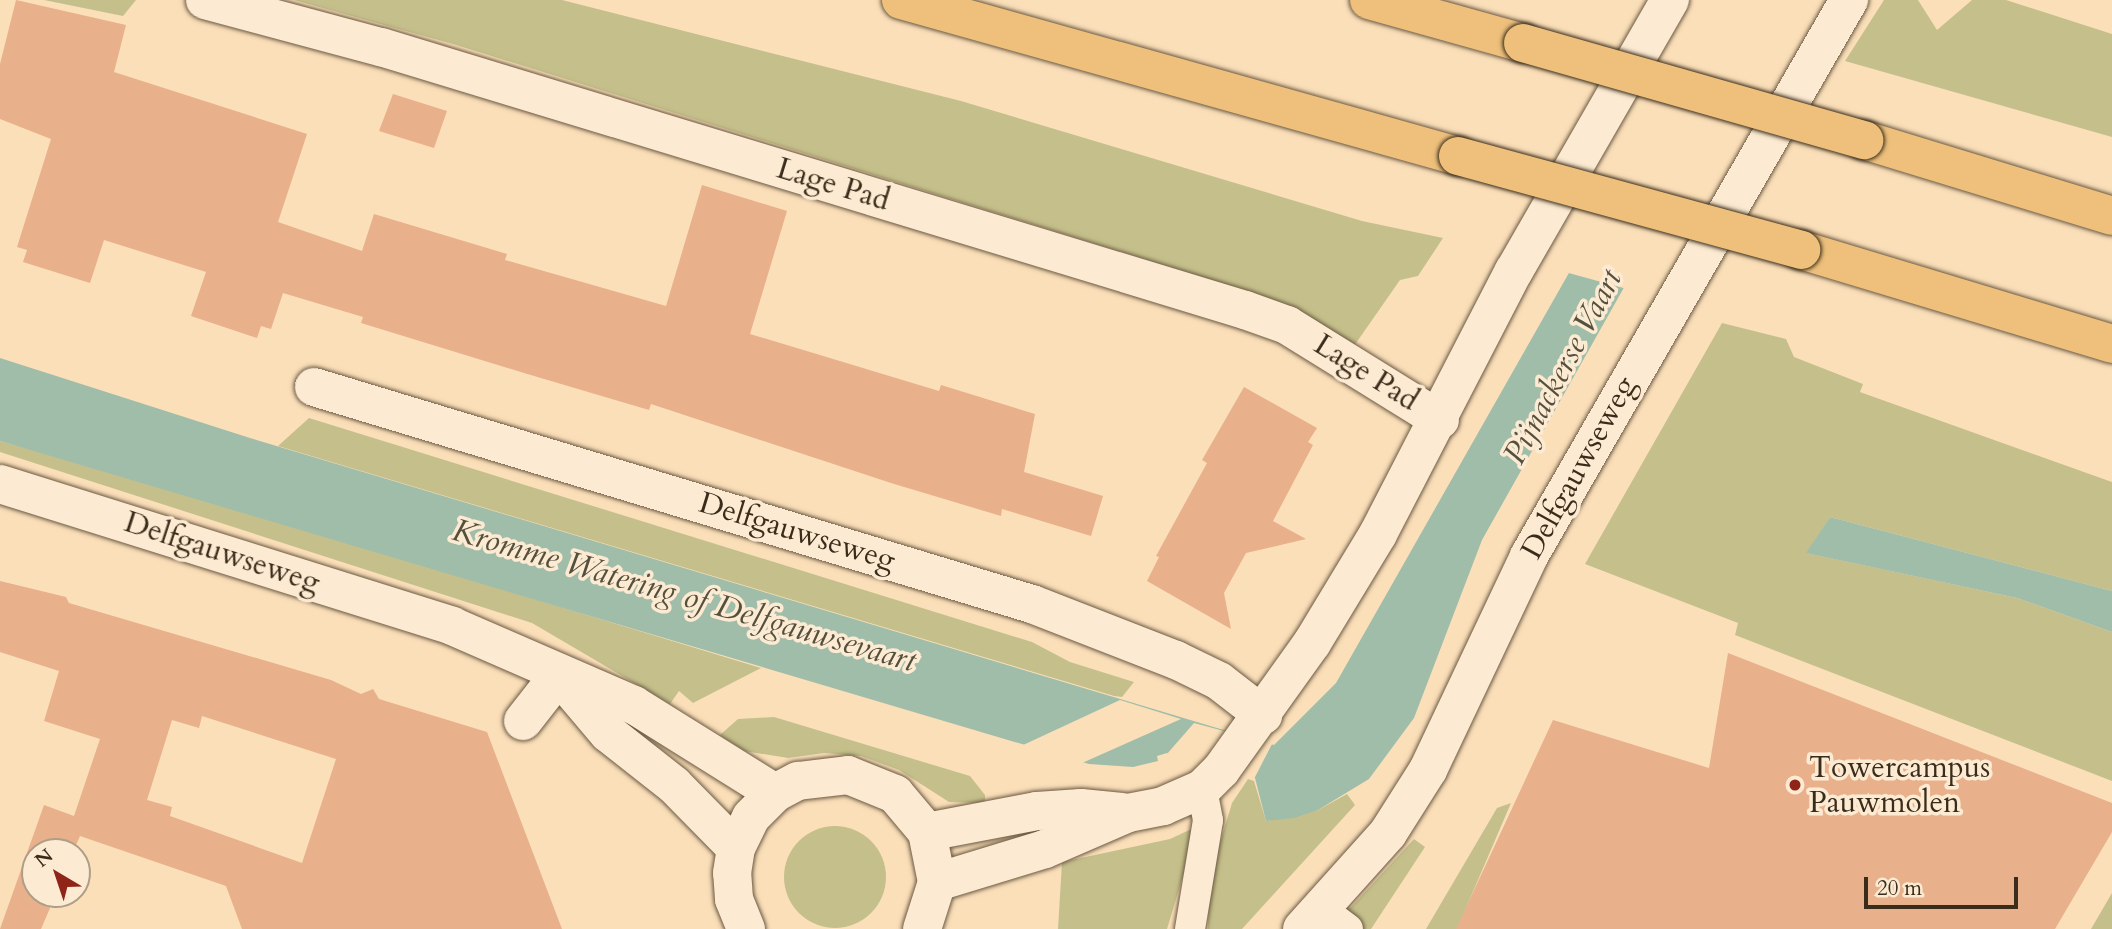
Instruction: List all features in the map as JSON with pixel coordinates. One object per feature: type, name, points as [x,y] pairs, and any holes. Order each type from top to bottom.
[{"type":"highway","points":[[901,0],[1801,250],[2112,344]]},
{"type":"highway","points":[[1369,0],[1864,140],[2112,216]]},
{"type":"street","name":"Lage Pad","points":[[205,0],[381,47],[1245,310],[1287,325],[1440,420]]},
{"type":"street","points":[[937,882],[1045,849],[1128,813],[1163,806],[1212,780],[1254,727],[1378,534],[1440,420],[1514,271],[1670,0]]},
{"type":"street","name":"Delfgauwseweg","points":[[1323,922],[1388,834],[1428,770],[1536,544],[1849,0]]},
{"type":"street","name":"Delfgauwseweg","points":[[314,387],[1032,604],[1219,681],[1254,727]]},
{"type":"street","name":"Delfgauwseweg","points":[[0,484],[452,626],[559,675],[634,705],[775,793]]},
{"type":"street","points":[[523,721],[559,675]]},
{"type":"street","name":"Delfgauwseweg","points":[[559,675],[608,733],[674,785],[736,848]]},
{"type":"street","points":[[742,927],[732,886],[736,848],[751,817],[775,793],[823,775],[873,781],[895,794],[927,832],[937,882],[922,929]]},
{"type":"street","points":[[927,832],[1037,811],[1081,808],[1128,813]]},
{"type":"lane","points":[[1190,929],[1212,780]]},
{"type":"shaded area","points":[[44,0],[136,0],[123,16]]},
{"type":"shaded area","points":[[294,0],[562,0],[961,101],[1362,221],[1443,238],[1418,276],[1400,280],[1354,346],[1199,276],[453,44]]},
{"type":"shaded area","points":[[1884,0],[1918,0],[1937,30],[1972,0],[2006,0],[2112,34],[2112,137],[1845,61]]},
{"type":"shaded area","points":[[1722,323],[1786,339],[1794,357],[1863,384],[1860,392],[2112,482],[2112,591],[1830,517],[1807,553],[2017,598],[2112,632],[2112,781],[1735,635],[1738,623],[1585,564]]},
{"type":"shaded area","points":[[309,418],[1032,642],[1070,662],[1134,682],[1122,697],[1114,696],[278,446]]},
{"type":"shaded area","points":[[0,441],[186,493],[761,668],[693,703],[679,691],[670,704],[532,623],[0,452]]},
{"type":"shaded area","points":[[774,717],[970,776],[985,795],[985,803],[949,802],[899,770],[861,756],[824,753],[788,758],[744,751],[720,735],[738,719]]},
{"type":"shaded area","points":[[1248,779],[1254,781],[1266,821],[1318,810],[1347,794],[1355,805],[1242,929],[1208,929],[1209,880],[1232,803]]},
{"type":"shaded area","points":[[1511,803],[1457,929],[1426,929],[1497,808]]},
{"type":"shaded area","points":[[835,826],[854,830],[871,841],[882,858],[886,877],[882,896],[871,913],[854,924],[835,928],[816,924],[799,913],[788,896],[784,877],[788,858],[799,841],[816,830]]},
{"type":"shaded area","points":[[1198,826],[1167,929],[1058,929],[1062,862],[1170,839]]},
{"type":"shaded area","points":[[1414,839],[1425,847],[1371,929],[1331,929]]},
{"type":"shaded area","points":[[2112,893],[2112,929],[2091,929]]},
{"type":"water","points":[[1724,0],[1649,243],[1482,540],[1414,718],[1369,779],[1318,810],[1294,818],[1266,821],[1255,778],[1167,753],[1157,756],[1158,761],[1133,767],[1089,764],[0,441],[0,358],[250,438],[1274,745],[1336,683]]},
{"type":"water","points":[[1830,517],[2112,591],[2112,632],[2017,598],[1806,553]]},
{"type":"pier","points":[[1720,0],[1796,0],[1627,289],[1565,272]]},
{"type":"pier","points":[[1120,700],[1181,719],[1082,763],[1021,746]]},
{"type":"pier","points":[[1194,723],[1272,744],[1254,779],[1167,754]]},
{"type":"building","points":[[16,0],[126,25],[114,72],[307,134],[278,222],[362,251],[374,214],[507,254],[505,260],[666,306],[702,185],[787,211],[750,334],[939,391],[941,385],[1035,414],[1024,472],[1103,496],[1091,536],[1002,509],[1001,516],[651,404],[649,410],[524,373],[361,323],[363,317],[283,293],[271,329],[261,326],[257,338],[191,316],[206,272],[104,240],[90,283],[23,262],[27,250],[17,247],[51,139],[0,119],[0,64]]},
{"type":"building","points":[[393,94],[447,111],[434,148],[379,131]]},
{"type":"building","points":[[1244,387],[1317,428],[1308,442],[1313,445],[1273,521],[1306,539],[1246,553],[1224,593],[1231,629],[1147,581],[1159,557],[1156,556],[1207,463],[1202,460]]},
{"type":"building","points":[[0,581],[66,597],[69,603],[331,680],[361,694],[373,689],[379,699],[487,732],[562,929],[242,929],[226,886],[91,838],[32,838],[44,805],[74,816],[100,739],[44,721],[59,671],[0,652]],"holes":[[[202,716],[336,759],[302,863],[170,816],[172,807],[147,800],[172,720],[199,728]]]},
{"type":"building","name":"Towercampus Pauwmolen","points":[[1728,653],[2112,803],[2112,832],[2055,929],[1456,929],[1553,720],[1709,768]]},
{"type":"building","points":[[21,870],[21,908],[50,908],[41,929],[0,929]]},
{"type":"place","name":"Towercampus Pauwmolen","points":[[1795,785]]},
{"type":"water label","name":"Pijnackerse Vaart","points":[[1563,367]]},
{"type":"water label","name":"Kromme Watering of Delfgauwsevaart","points":[[684,596]]}]
